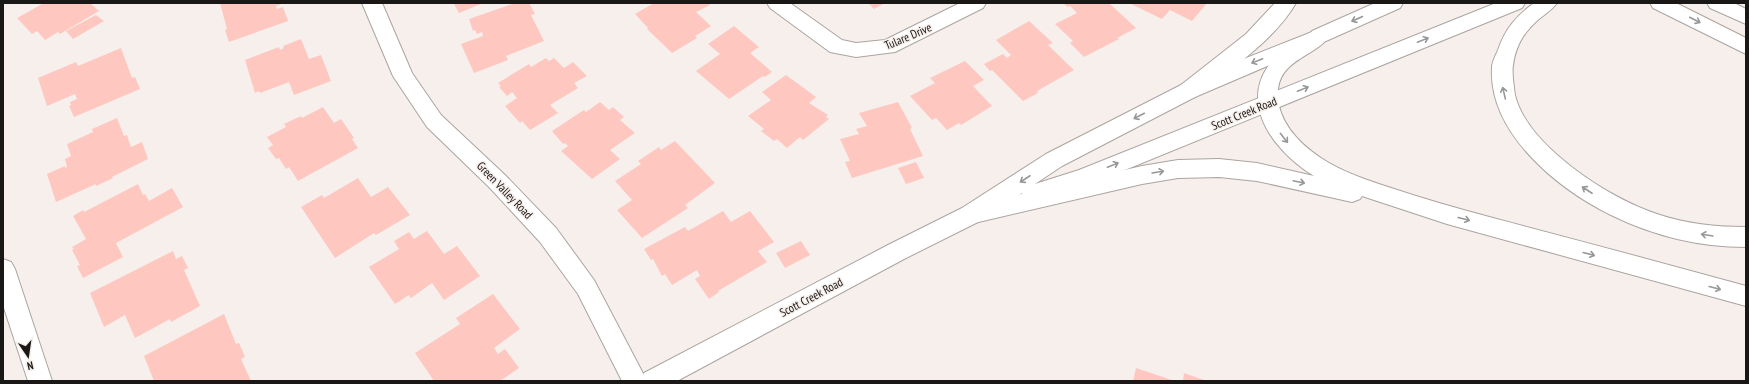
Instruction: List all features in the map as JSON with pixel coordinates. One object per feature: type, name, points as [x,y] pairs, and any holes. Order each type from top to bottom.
[{"type":"main road","name":"Green Valley Road","points":[[372,3],[403,76],[434,121],[497,181],[548,235],[586,287],[635,381]]},
{"type":"main road","name":"Tulare Drive","points":[[777,3],[838,47],[856,50],[888,47],[976,3]]},
{"type":"main road","points":[[1188,91],[1257,37],[1275,19],[1286,3]]},
{"type":"main road","name":"Scott Creek Road","points":[[654,381],[889,256],[970,215],[1054,160],[1188,91],[1393,3]]},
{"type":"main road","name":"Scott Creek Road","points":[[970,215],[1085,177],[1515,3]]},
{"type":"main road","points":[[1547,3],[1529,17],[1513,35],[1505,52],[1501,72],[1504,95],[1510,112],[1525,134],[1542,154],[1570,179],[1606,202],[1645,220],[1683,231],[1726,238],[1746,238]]},
{"type":"main road","points":[[1660,3],[1746,47]]},
{"type":"main road","points":[[1717,3],[1746,17]]},
{"type":"main road","points":[[1319,36],[1290,54],[1275,70],[1268,86],[1267,104],[1273,120],[1284,138],[1300,154],[1321,169],[1350,183],[1431,210]]},
{"type":"main road","points":[[970,215],[1142,175],[1178,169],[1198,168],[1257,172],[1431,210],[1746,296]]},
{"type":"main road","points":[[3,269],[40,381]]},
{"type":"building","points":[[44,3],[90,3],[99,11],[60,34],[58,32],[45,40],[37,31],[32,34],[17,18]]},
{"type":"building","points":[[220,3],[284,3],[276,6],[277,9],[283,7],[288,21],[229,42]]},
{"type":"building","points":[[483,3],[459,13],[454,4]]},
{"type":"building","points":[[515,3],[529,3],[535,14],[531,15],[544,41],[506,56],[508,60],[474,73],[461,44],[483,36],[482,32],[477,34],[475,30],[473,31],[469,19]]},
{"type":"building","points":[[654,3],[708,3],[710,5],[696,12],[711,26],[695,36],[697,38],[672,53],[647,29],[648,28],[635,14]]},
{"type":"building","points":[[868,3],[885,3],[874,9]]},
{"type":"building","points":[[1109,3],[1136,28],[1117,38],[1119,39],[1084,57],[1070,43],[1073,41],[1055,24],[1077,13],[1070,6],[1068,7],[1064,4]]},
{"type":"building","points":[[1129,3],[1207,3],[1192,21],[1170,10],[1162,19]]},
{"type":"building","points":[[96,15],[104,21],[73,39],[66,31]]},
{"type":"building","points":[[1029,21],[1053,43],[1048,45],[1074,70],[1037,91],[1038,93],[1023,101],[984,64],[1003,54],[1007,58],[1011,55],[996,40]]},
{"type":"building","points":[[734,26],[759,47],[750,53],[772,72],[765,77],[763,76],[729,99],[696,71],[720,54],[708,44]]},
{"type":"building","points":[[301,39],[309,59],[321,55],[331,81],[294,95],[289,82],[260,93],[259,91],[255,93],[245,60],[279,47],[280,50],[284,48],[283,46]]},
{"type":"building","points":[[121,48],[132,78],[135,77],[140,89],[74,117],[69,106],[71,105],[70,102],[77,99],[75,94],[47,106],[38,78],[76,62],[78,66]]},
{"type":"building","points":[[546,58],[549,61],[554,58],[564,68],[573,62],[587,76],[574,83],[578,88],[550,105],[558,113],[530,130],[522,121],[520,123],[505,106],[517,98],[512,92],[507,96],[499,87],[501,86],[498,83],[529,64],[531,67]]},
{"type":"building","points":[[965,61],[984,80],[973,86],[992,106],[961,125],[959,123],[947,130],[936,118],[932,120],[910,96],[935,83],[930,78]]},
{"type":"building","points":[[786,75],[816,97],[809,103],[828,115],[826,117],[829,119],[803,140],[800,137],[787,148],[777,139],[774,141],[761,131],[764,129],[748,116],[771,100],[762,92]]},
{"type":"building","points":[[600,102],[609,110],[613,107],[624,117],[620,120],[635,133],[610,150],[620,159],[592,179],[561,151],[568,146],[565,143],[563,144],[552,131],[584,110],[586,112]]},
{"type":"building","points":[[898,102],[912,128],[910,129],[923,156],[852,178],[845,162],[850,161],[840,139],[859,134],[856,129],[867,126],[859,113]]},
{"type":"building","points":[[323,107],[334,123],[341,119],[354,138],[352,139],[358,148],[298,181],[289,167],[286,169],[279,158],[276,159],[268,148],[273,145],[267,137],[286,127],[284,124],[301,116],[302,118]]},
{"type":"building","points":[[117,118],[124,136],[127,135],[131,147],[142,142],[148,159],[96,186],[96,184],[56,202],[47,174],[65,166],[65,168],[67,167],[65,159],[71,156],[67,144],[93,132],[92,129]]},
{"type":"building","points":[[675,141],[715,183],[685,205],[688,208],[642,238],[617,210],[632,200],[615,181],[641,164],[638,161],[659,147],[661,150]]},
{"type":"building","points":[[916,162],[924,178],[906,184],[898,168]]},
{"type":"building","points":[[358,178],[371,197],[388,187],[410,215],[376,235],[374,233],[335,258],[301,207],[322,195],[324,198]]},
{"type":"building","points":[[138,184],[143,195],[145,194],[149,201],[172,188],[183,207],[116,243],[123,257],[83,278],[77,266],[80,265],[72,250],[74,249],[72,247],[86,239],[73,216],[83,210],[84,212]]},
{"type":"building","points":[[723,211],[731,222],[750,211],[774,242],[758,251],[767,262],[718,291],[719,292],[709,299],[695,279],[700,276],[697,270],[672,285],[665,274],[662,276],[653,259],[651,260],[644,249],[685,227],[688,231]]},
{"type":"building","points":[[427,231],[444,254],[457,246],[480,276],[444,300],[432,283],[411,298],[409,295],[395,304],[369,267],[399,249],[394,241],[409,232],[414,239]]},
{"type":"building","points":[[801,241],[810,255],[785,268],[776,253]]},
{"type":"building","points":[[173,251],[176,259],[182,256],[188,268],[184,270],[200,306],[171,322],[170,319],[135,338],[125,315],[104,327],[90,293]]},
{"type":"building","points":[[493,294],[520,329],[494,348],[498,354],[505,349],[519,368],[500,381],[434,381],[415,353],[460,324],[456,318]]},
{"type":"building","points":[[224,314],[236,344],[239,343],[245,357],[241,359],[251,381],[154,381],[144,356]]},
{"type":"building","points":[[1136,368],[1175,381],[1133,381]]},
{"type":"building","points":[[1184,373],[1204,380],[1204,381],[1183,381]]}]
